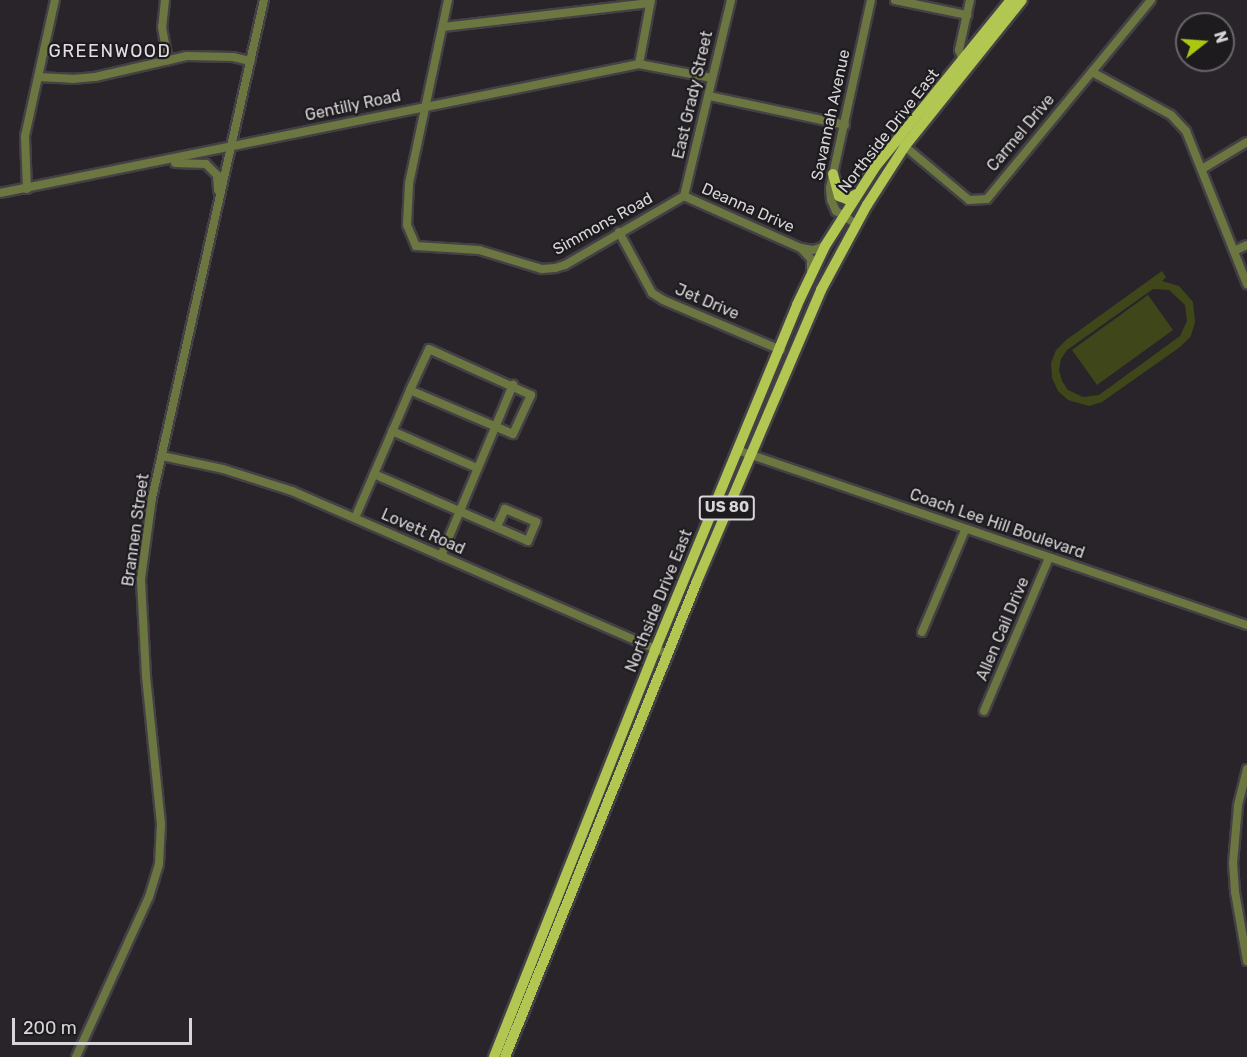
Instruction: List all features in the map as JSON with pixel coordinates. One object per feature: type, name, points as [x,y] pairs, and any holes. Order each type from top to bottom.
[{"type":"main road","name":"Northside Drive East","points":[[965,64],[1011,0]]},
{"type":"main road","name":"Northside Drive East","points":[[494,1057],[737,450],[825,246],[857,194],[965,64],[1022,0]]},
{"type":"main road","name":"Northside Drive East","points":[[505,1057],[666,654],[811,311],[901,143]]},
{"type":"main road","points":[[833,174],[839,196],[847,199],[857,194]]},
{"type":"street","points":[[27,189],[25,136],[55,0]]},
{"type":"street","points":[[165,0],[162,27],[168,60]]},
{"type":"street","name":"Brannen Street","points":[[76,1057],[149,897],[159,864],[161,824],[146,676],[141,579],[152,498],[264,0]]},
{"type":"street","points":[[426,106],[448,0]]},
{"type":"street","name":"East Grady Street","points":[[684,196],[731,0]]},
{"type":"street","name":"Savannah Avenue","points":[[843,217],[836,211],[831,200],[833,174],[871,0]]},
{"type":"street","points":[[895,0],[967,15]]},
{"type":"street","points":[[965,64],[959,50],[970,0]]},
{"type":"street","name":"Carmel Drive","points":[[901,143],[969,200],[987,199],[1151,0]]},
{"type":"street","points":[[443,27],[651,1],[639,64]]},
{"type":"street","points":[[38,77],[72,79],[95,77],[168,60],[209,55],[250,61]]},
{"type":"street","name":"Gentilly Road","points":[[0,193],[639,64],[712,78]]},
{"type":"street","points":[[1092,72],[1179,121],[1186,131],[1202,169],[1247,284]]},
{"type":"street","points":[[709,96],[845,125]]},
{"type":"street","name":"Simmons Road","points":[[426,106],[409,184],[407,225],[416,246],[480,250],[542,268],[565,265],[684,196]]},
{"type":"street","points":[[1202,169],[1247,142]]},
{"type":"street","points":[[130,167],[192,161],[206,164],[214,170],[219,181],[218,209]]},
{"type":"street","name":"Deanna Drive","points":[[684,196],[801,248],[813,250],[825,246]]},
{"type":"street","points":[[843,217],[856,224]]},
{"type":"street","name":"Jet Drive","points":[[620,232],[652,293],[663,300],[781,350]]},
{"type":"street","points":[[1234,251],[1247,245]]},
{"type":"street","name":"Deanna Drive","points":[[801,248],[811,259],[810,277]]},
{"type":"street","points":[[355,518],[392,431],[410,390],[429,349],[531,395],[513,434],[410,390]]},
{"type":"street","points":[[441,556],[513,385]]},
{"type":"street","points":[[392,431],[477,468]]},
{"type":"street","name":"Coach Lee Hill Boulevard","points":[[737,450],[1247,625]]},
{"type":"street","name":"Lovett Road","points":[[162,456],[254,478],[355,518],[666,654]]},
{"type":"street","points":[[374,474],[528,541],[536,522],[505,509],[497,526]]},
{"type":"street","points":[[922,632],[965,530]]},
{"type":"street","name":"Allen Cail Drive","points":[[984,711],[1050,558]]},
{"type":"street","points":[[1247,770],[1238,806],[1233,863],[1235,892],[1247,961]]},
{"type":"green space","points":[[1162,271],[1166,277],[1162,281],[1179,286],[1193,302],[1195,322],[1191,336],[1180,347],[1102,402],[1089,406],[1068,400],[1058,391],[1052,378],[1051,363],[1056,350],[1066,340]],"holes":[[[1153,289],[1169,290],[1185,305],[1187,321],[1180,336],[1099,395],[1083,397],[1068,390],[1059,370],[1061,359],[1067,350]]]},
{"type":"green space","points":[[1148,295],[1173,330],[1097,385],[1072,350]]},
{"type":"district","name":"GREENWOOD","points":[[110,51]]}]
